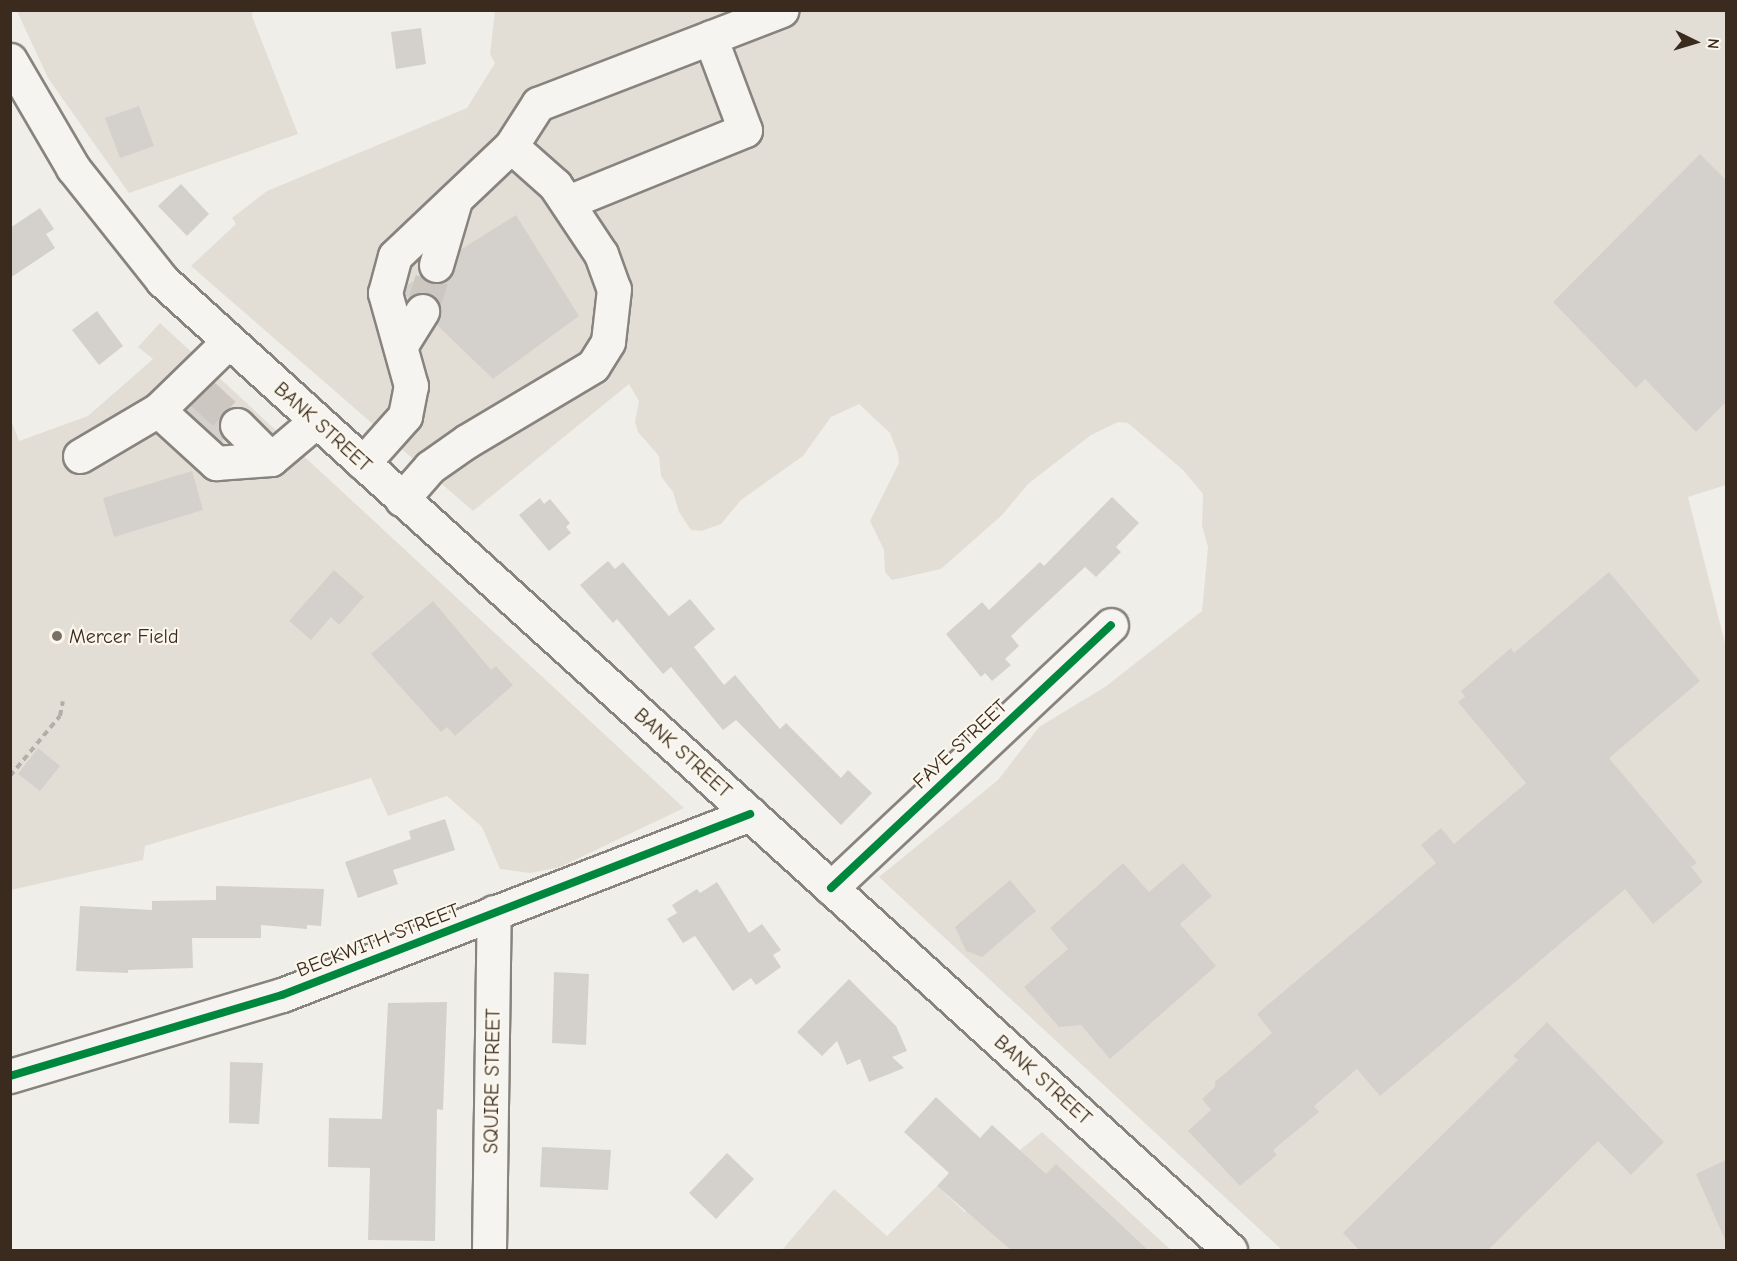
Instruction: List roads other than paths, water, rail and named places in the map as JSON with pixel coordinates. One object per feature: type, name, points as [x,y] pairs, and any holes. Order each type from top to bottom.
[{"type":"main road","points":[[363,463],[405,416],[411,386],[385,293],[395,256],[512,146],[538,104],[782,10]]},
{"type":"main road","points":[[568,202],[745,130],[710,37]]},
{"type":"main road","name":"BANK STREET","points":[[10,60],[73,168],[162,280],[1230,1251]]},
{"type":"main road","points":[[402,499],[430,467],[467,441],[593,366],[608,342],[614,289],[601,254],[568,202],[512,146]]},
{"type":"main road","points":[[436,265],[454,202]]},
{"type":"main road","points":[[401,345],[422,311]]},
{"type":"main road","points":[[80,456],[195,386],[228,342]]},
{"type":"main road","points":[[158,410],[216,463],[271,459],[316,421]]},
{"type":"main road","points":[[237,425],[271,459]]},
{"type":"main road","name":"FAYE STREET","points":[[831,888],[1111,625]]},
{"type":"main road","name":"BECKWITH STREET","points":[[10,1076],[282,995],[750,814]]},
{"type":"main road","name":"SQUIRE STREET","points":[[489,1251],[494,912]]},
{"type":"tunnel","points":[[422,311],[436,265]]},
{"type":"tunnel","points":[[200,391],[237,425]]},
{"type":"place","name":"Mercer Field","points":[[57,636]]}]
